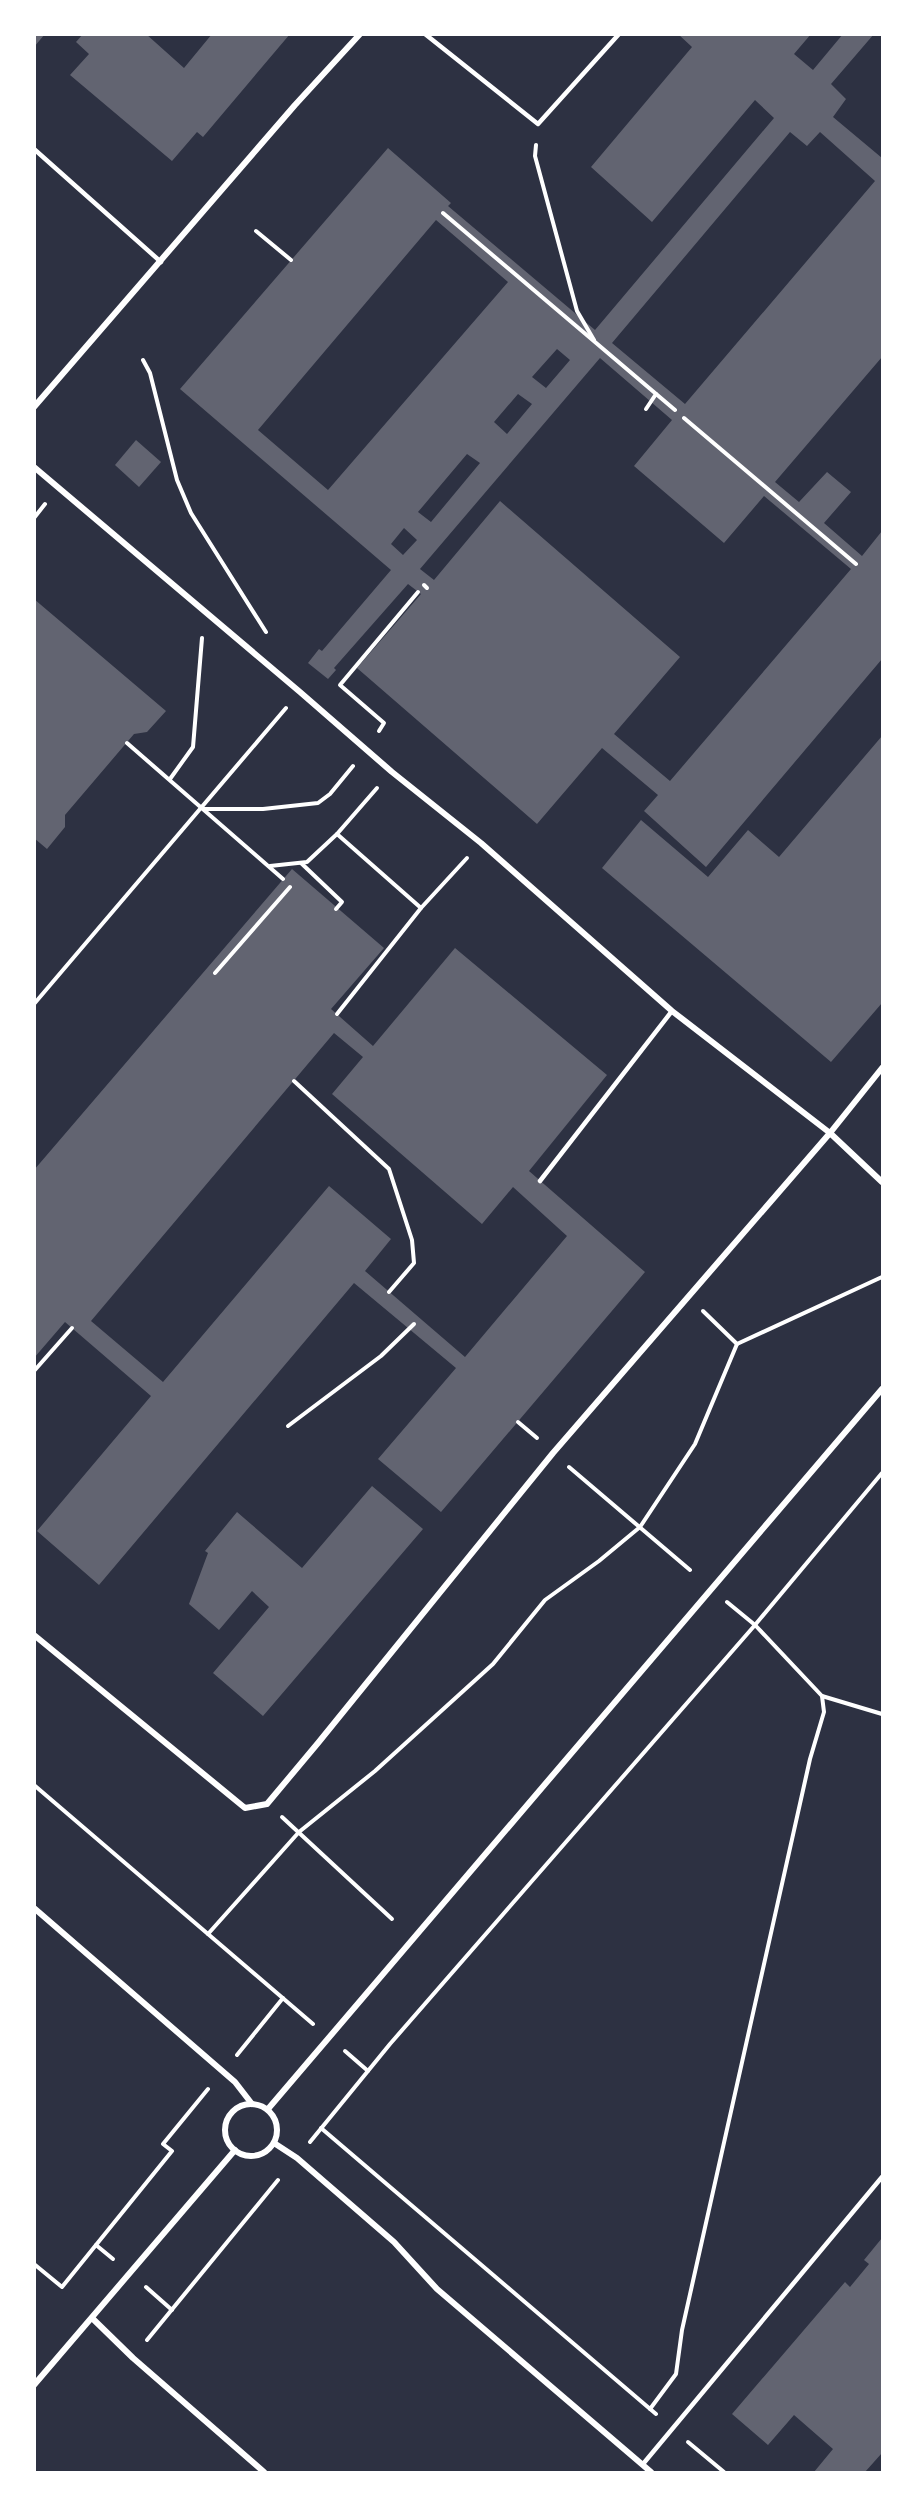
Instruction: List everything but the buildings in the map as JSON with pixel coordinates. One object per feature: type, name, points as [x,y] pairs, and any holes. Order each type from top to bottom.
[{"type":"street","points":[[34,407],[295,105],[360,34]]},
{"type":"street","points":[[34,467],[392,772],[481,843],[672,1011],[830,1133],[882,1182]]},
{"type":"street","points":[[34,1635],[245,1808],[267,1804],[553,1453],[830,1133],[882,1068]]},
{"type":"street","points":[[268,2109],[882,1389]]},
{"type":"street","points":[[34,1908],[235,2082],[252,2103],[268,2109],[277,2125],[274,2143],[262,2154],[254,2156],[235,2150],[227,2139],[226,2123],[235,2109],[252,2103]]},
{"type":"street","points":[[274,2143],[297,2157],[394,2242],[438,2289],[651,2472]]},
{"type":"street","points":[[34,2385],[235,2150]]},
{"type":"street","points":[[92,2318],[133,2358],[261,2472]]},
{"type":"lane","points":[[425,34],[538,124],[619,34]]},
{"type":"lane","points":[[34,149],[160,262]]},
{"type":"lane","points":[[540,1181],[672,1011]]},
{"type":"lane","points":[[642,2464],[882,2177]]},
{"type":"lane","points":[[34,2372],[41,2377]]},
{"type":"path","points":[[538,124],[535,156],[577,311],[596,343]]},
{"type":"path","points":[[443,213],[675,410]]},
{"type":"path","points":[[256,231],[291,260]]},
{"type":"path","points":[[143,360],[150,373],[177,480],[191,513],[267,633],[284,678]]},
{"type":"path","points":[[646,409],[656,394]]},
{"type":"path","points":[[684,418],[856,564]]},
{"type":"path","points":[[170,779],[193,747],[204,611]]},
{"type":"path","points":[[34,1004],[203,809],[261,737]]},
{"type":"path","points":[[127,742],[283,879]]},
{"type":"path","points":[[269,866],[307,862],[337,834],[392,772]]},
{"type":"path","points":[[337,834],[421,908]]},
{"type":"path","points":[[337,1014],[421,908],[481,843]]},
{"type":"path","points":[[300,863],[342,902],[336,909]]},
{"type":"path","points":[[215,973],[290,887]]},
{"type":"path","points":[[294,1081],[389,1169],[412,1240],[414,1263],[389,1292]]},
{"type":"path","points":[[208,1934],[299,1832],[375,1771],[493,1664],[545,1600],[640,1527],[695,1444],[737,1344],[882,1277]]},
{"type":"path","points":[[702,1310],[737,1344]]},
{"type":"path","points":[[288,1426],[381,1356],[414,1324]]},
{"type":"path","points":[[34,1371],[72,1328]]},
{"type":"path","points":[[518,1422],[690,1570]]},
{"type":"path","points":[[656,2414],[321,2128],[755,1625],[882,1473]]},
{"type":"path","points":[[722,1598],[755,1625],[822,1696],[882,1714]]},
{"type":"path","points":[[650,2409],[676,2374],[682,2330],[810,1759],[824,1712],[822,1696]]},
{"type":"path","points":[[34,1785],[314,2025]]},
{"type":"path","points":[[231,2063],[283,1998]]},
{"type":"path","points":[[344,2051],[368,2071]]},
{"type":"path","points":[[34,2264],[62,2287],[172,2151],[163,2144],[210,2086]]},
{"type":"path","points":[[147,2341],[278,2180]]},
{"type":"path","points":[[96,2245],[113,2260]]},
{"type":"path","points":[[146,2287],[172,2310]]},
{"type":"path","points":[[680,2434],[724,2472]]}]
